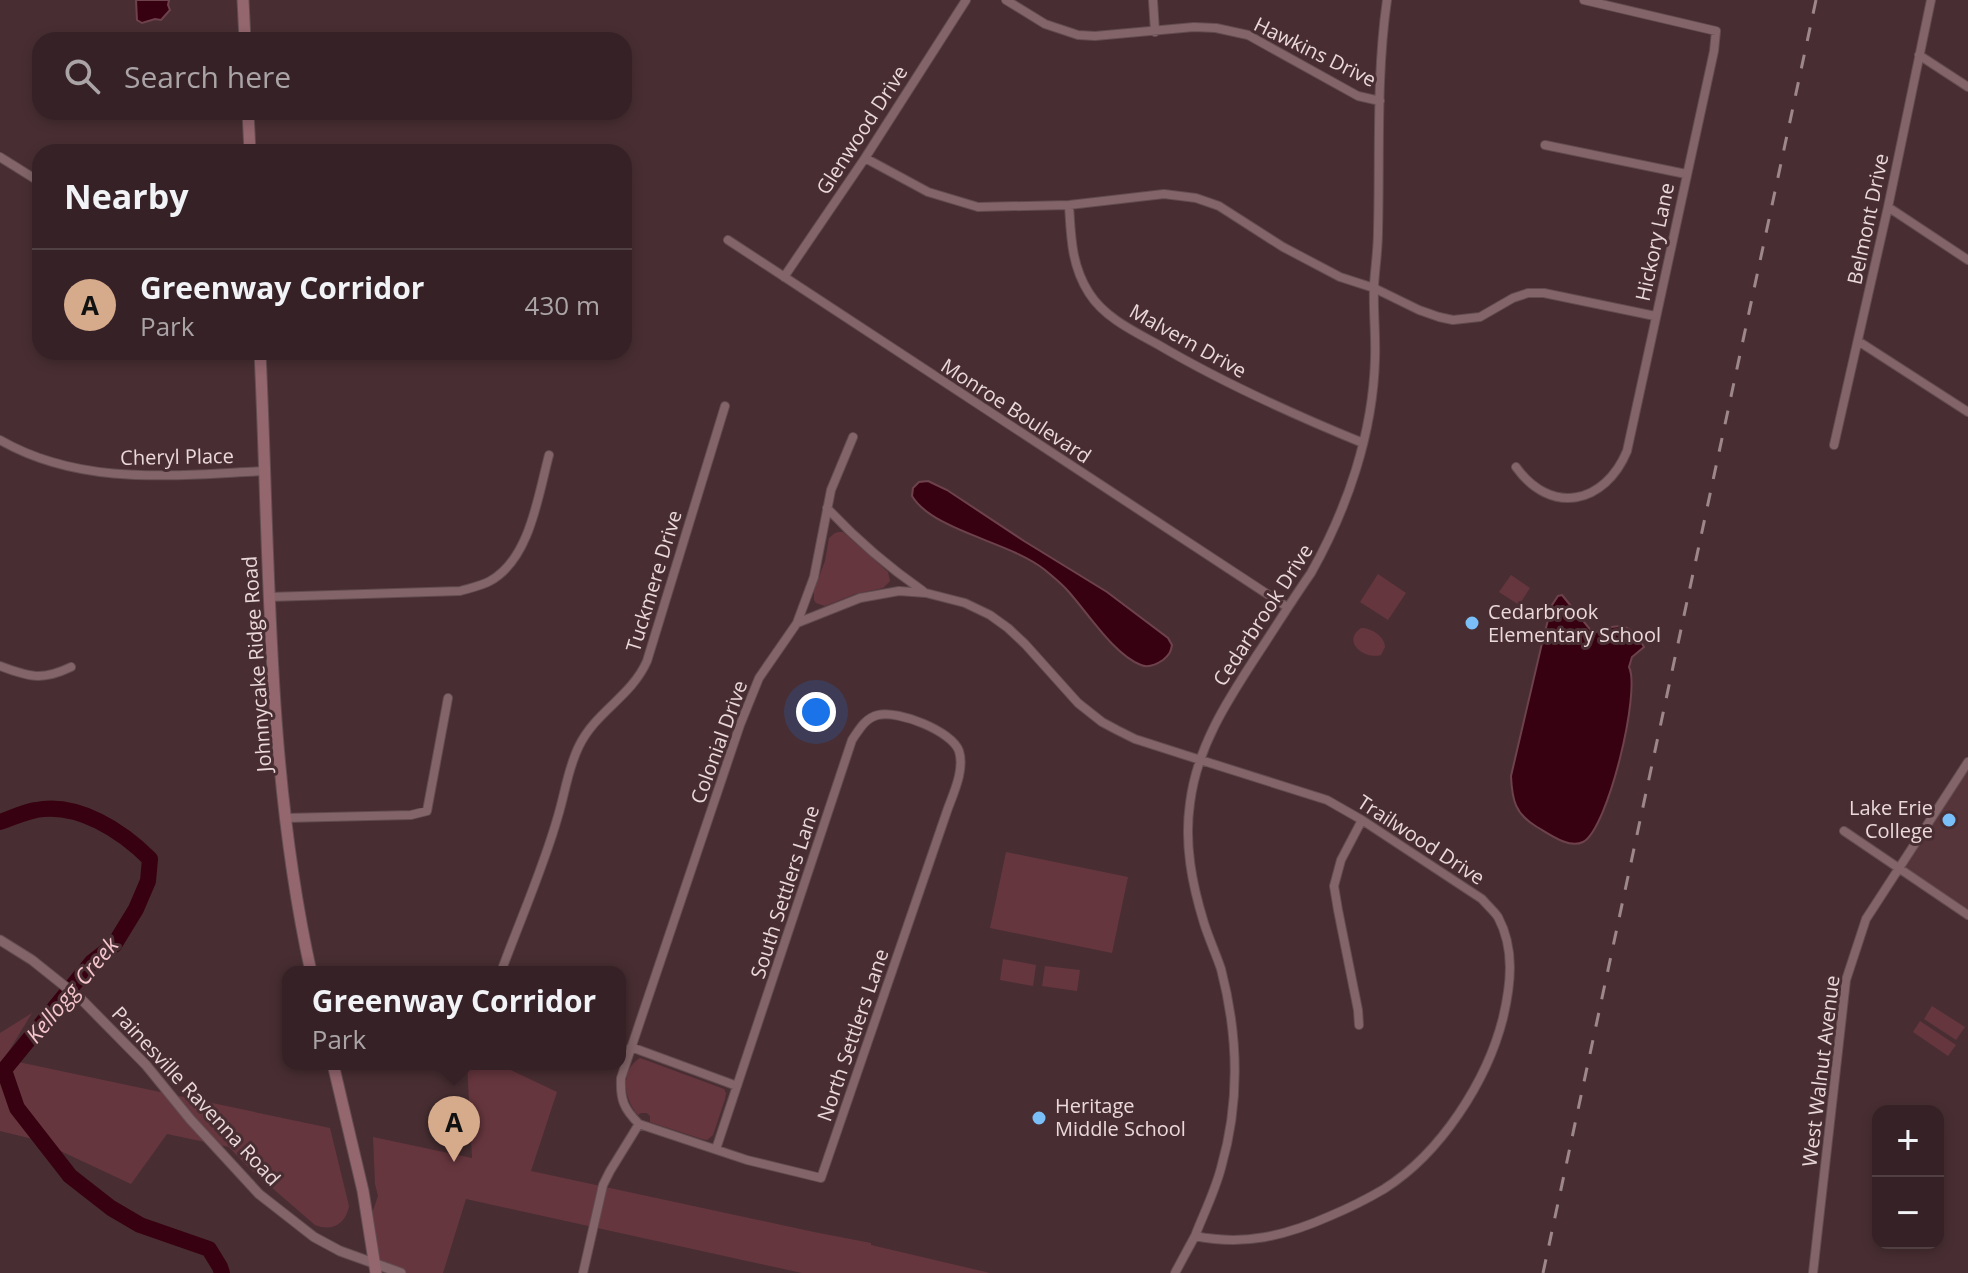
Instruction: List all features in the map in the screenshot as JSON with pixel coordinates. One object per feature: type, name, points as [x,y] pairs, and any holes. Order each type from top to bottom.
[{"type":"main road","points":[[243,0],[245,32]]},
{"type":"main road","points":[[248,120],[250,144]]},
{"type":"main road","name":"Johnnycake Ridge Road","points":[[260,360],[269,597],[285,818],[310,966]]},
{"type":"main road","points":[[334,1070],[363,1191],[375,1268]]},
{"type":"street","name":"Glenwood Drive","points":[[784,277],[966,0]]},
{"type":"street","name":"Hawkins Drive","points":[[1006,0],[1045,24],[1078,35],[1194,27],[1248,35],[1358,96],[1380,101]]},
{"type":"street","points":[[1153,0],[1155,32]]},
{"type":"street","name":"Cedarbrook Drive","points":[[1195,1236],[1221,1170],[1231,1129],[1235,1065],[1234,1036],[1221,969],[1193,883],[1188,853],[1190,801],[1200,760],[1213,727],[1324,549],[1352,482],[1363,443],[1375,360],[1380,101],[1387,0]]},
{"type":"street","name":"Hickory Lane","points":[[1516,467],[1540,492],[1568,498],[1597,491],[1620,467],[1627,451],[1714,51],[1716,31],[1584,0]]},
{"type":"street","name":"Belmont Drive","points":[[1834,445],[1931,0]]},
{"type":"street","points":[[1919,55],[1968,87]]},
{"type":"street","points":[[1545,145],[1686,174]]},
{"type":"street","points":[[0,157],[32,177]]},
{"type":"street","points":[[865,158],[928,192],[978,207],[1069,205],[1148,194],[1196,198],[1219,206],[1283,247],[1340,277],[1374,288],[1419,310],[1453,320],[1480,317],[1528,293],[1544,293],[1655,316]]},
{"type":"street","name":"Malvern Drive","points":[[1069,205],[1075,264],[1091,297],[1105,311],[1132,330],[1237,387],[1363,443]]},
{"type":"street","points":[[1888,207],[1968,260]]},
{"type":"street","name":"Monroe Boulevard","points":[[728,240],[1287,607]]},
{"type":"street","points":[[1858,341],[1968,412]]},
{"type":"street","name":"Tuckmere Drive","points":[[503,966],[546,855],[574,756],[597,720],[630,689],[647,661],[725,406]]},
{"type":"street","name":"Colonial Drive","points":[[626,1062],[749,700],[764,670],[797,623],[814,577],[831,490],[853,437]]},
{"type":"street","name":"Cheryl Place","points":[[0,440],[26,453],[99,473],[142,476],[265,471]]},
{"type":"street","points":[[269,597],[460,591],[490,581],[520,552],[549,455]]},
{"type":"street","points":[[827,508],[855,537],[926,593]]},
{"type":"street","points":[[797,623],[860,598],[899,591],[926,593],[965,603],[1008,628],[1078,703],[1106,724],[1135,739],[1200,760]]},
{"type":"street","points":[[0,666],[41,677],[71,667]]},
{"type":"street","points":[[285,818],[411,815],[427,811],[448,698]]},
{"type":"street","name":"South Settlers Lane","points":[[716,1149],[852,740],[863,723],[877,715],[889,714],[939,731]]},
{"type":"street","name":"North Settlers Lane","points":[[639,1124],[747,1160],[821,1178],[958,776],[961,760],[958,748],[939,731]]},
{"type":"street","name":"Trailwood Drive","points":[[1195,1236],[1216,1240],[1254,1239],[1299,1230],[1386,1188],[1425,1155],[1455,1119],[1480,1081],[1498,1038],[1509,992],[1510,952],[1497,916],[1482,899],[1362,820],[1327,800],[1200,760]]},
{"type":"street","name":"West Walnut Avenue","points":[[1813,1273],[1846,980],[1866,919],[1968,762]]},
{"type":"street","points":[[1359,1025],[1334,886],[1341,860],[1362,820]]},
{"type":"street","points":[[1844,831],[1968,915]]},
{"type":"street","name":"Painesville Ravenna Road","points":[[0,940],[32,960],[82,1000],[146,1065],[190,1119],[259,1194],[314,1237],[375,1268],[401,1273]]},
{"type":"street","points":[[631,1047],[737,1086]]},
{"type":"street","name":"Colonial Drive","points":[[624,1070],[620,1092],[628,1113],[639,1124]]},
{"type":"street","points":[[582,1271],[598,1199],[610,1171],[639,1124]]},
{"type":"street","points":[[1175,1273],[1195,1236]]},
{"type":"shaded area","points":[[136,0],[169,0],[170,10],[161,20],[142,23],[137,20]]},
{"type":"shaded area","points":[[928,481],[1107,592],[1168,638],[1172,645],[1168,655],[1149,666],[1131,660],[1111,643],[1068,591],[1045,570],[1030,560],[954,527],[922,508],[912,496],[913,488],[919,482]]},
{"type":"shaded area","points":[[843,532],[888,572],[890,581],[883,588],[855,594],[825,606],[816,603],[814,590],[825,561],[829,538]]},
{"type":"shaded area","points":[[1378,574],[1406,593],[1388,620],[1360,602]]},
{"type":"shaded area","points":[[1511,575],[1530,588],[1519,605],[1499,592]]},
{"type":"shaded area","points":[[1562,595],[1593,633],[1622,626],[1634,632],[1644,647],[1632,657],[1629,667],[1630,703],[1612,787],[1593,832],[1577,844],[1559,840],[1524,817],[1516,806],[1511,776],[1552,605]]},
{"type":"shaded area","points":[[1361,628],[1373,631],[1383,639],[1385,647],[1381,655],[1368,655],[1354,644],[1355,633]]},
{"type":"shaded area","name":"Lake Erie College","points":[[1968,762],[1968,915],[1899,869]]},
{"type":"shaded area","points":[[1006,852],[1128,877],[1112,953],[990,928]]},
{"type":"shaded area","points":[[1003,959],[1036,965],[1033,986],[1000,980]]},
{"type":"shaded area","points":[[1045,966],[1080,970],[1077,991],[1042,986]]},
{"type":"shaded area","points":[[1932,1006],[1965,1027],[1956,1040],[1924,1019]]},
{"type":"shaded area","points":[[32,1013],[4,1059],[330,1128],[349,1206],[345,1218],[332,1227],[315,1225],[229,1147],[167,1134],[131,1184],[37,1140],[0,1131],[0,1033]]},
{"type":"shaded area","points":[[1920,1021],[1956,1045],[1948,1056],[1913,1032]]},
{"type":"shaded area","points":[[640,1058],[724,1089],[725,1099],[713,1135],[707,1140],[702,1139],[650,1122],[647,1113],[638,1115],[629,1101],[626,1078]]},
{"type":"shaded area","points":[[467,1070],[511,1070],[557,1092],[531,1171],[871,1243],[990,1273],[802,1273],[466,1199],[443,1273],[407,1273],[377,1260],[366,1231],[378,1196],[373,1137],[472,1158]]},
{"type":"waterway","name":"Kellogg Creek","points":[[0,822],[36,810],[68,810],[113,829],[150,859],[148,881],[136,909],[114,945],[92,962],[4,1070],[17,1108],[70,1176],[111,1208],[140,1225],[209,1249],[222,1273]]},
{"type":"railway","points":[[1543,1273],[1816,0]]},
{"type":"place","name":"Cedarbrook Elementary School","points":[[1472,623]]},
{"type":"place","name":"Lake Erie College","points":[[1949,820]]},
{"type":"place","name":"Heritage Middle School","points":[[1039,1118]]},
{"type":"place","name":"Greenway Corridor","points":[[454,1162]]}]
